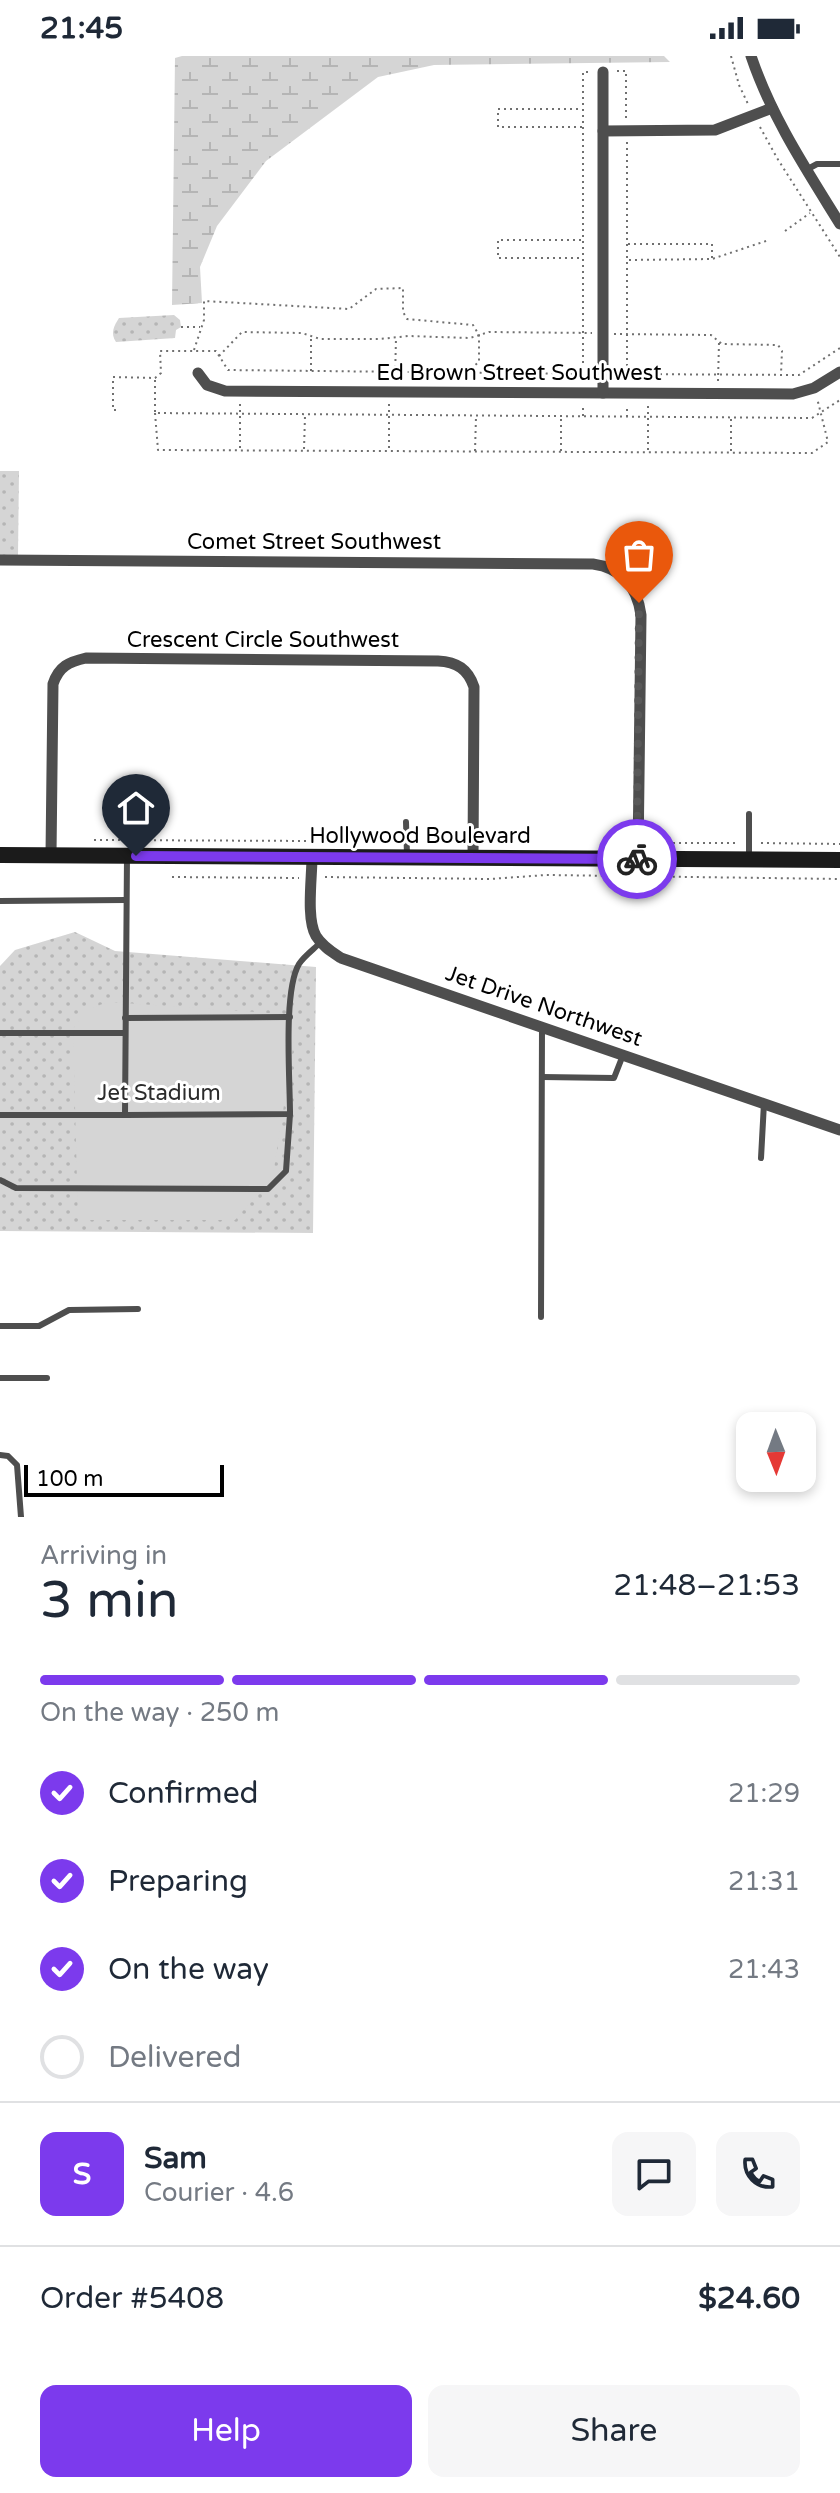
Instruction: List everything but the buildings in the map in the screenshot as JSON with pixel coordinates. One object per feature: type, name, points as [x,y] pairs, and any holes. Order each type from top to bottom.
[{"type":"street","points":[[751,56],[763,92],[840,224]]},
{"type":"street","points":[[603,72],[603,393]]},
{"type":"street","points":[[603,131],[715,130],[772,108]]},
{"type":"street","name":"Ed Brown Street Southwest","points":[[198,373],[207,385],[225,391],[793,394],[814,388],[840,372]]},
{"type":"street","name":"Comet Street Southwest","points":[[0,560],[593,564],[612,569],[625,578],[636,594],[641,615],[638,859]]},
{"type":"street","name":"Crescent Circle Southwest","points":[[51,855],[53,684],[63,665],[86,658],[438,661],[459,665],[466,670],[474,687],[473,858]]},
{"type":"street","name":"Hollywood Boulevard","points":[[0,855],[840,860]]},
{"type":"street","points":[[312,857],[312,927],[321,942]]},
{"type":"street","name":"Jet Drive Northwest","points":[[321,942],[341,958],[840,1130]]},
{"type":"lane","points":[[806,170],[817,164],[840,164]]},
{"type":"lane","points":[[749,814],[749,860]]},
{"type":"lane","points":[[406,822],[407,858]]},
{"type":"lane","points":[[125,1115],[127,856]]},
{"type":"lane","points":[[0,901],[126,900]]},
{"type":"lane","points":[[0,1180],[16,1188],[268,1189],[286,1171],[293,979],[300,962],[321,942]]},
{"type":"lane","points":[[125,1018],[290,1017]]},
{"type":"lane","points":[[541,1317],[542,1027]]},
{"type":"lane","points":[[0,1033],[125,1033]]},
{"type":"lane","points":[[542,1077],[614,1078],[623,1055]]},
{"type":"lane","points":[[761,1158],[764,1103]]},
{"type":"lane","points":[[0,1115],[290,1114]]},
{"type":"lane","points":[[0,1326],[39,1326],[69,1310],[138,1309]]},
{"type":"lane","points":[[0,1378],[47,1378]]},
{"type":"lane","points":[[0,1455],[8,1456],[17,1465],[21,1517]]},
{"type":"path","points":[[731,56],[739,85],[754,116],[840,257]]},
{"type":"path","points":[[583,109],[498,109],[498,127],[583,127]]},
{"type":"path","points":[[785,231],[811,212]]},
{"type":"path","points":[[583,240],[498,240],[498,258],[583,258]]},
{"type":"path","points":[[627,260],[712,259],[769,240]]},
{"type":"path","points":[[627,244],[712,244],[712,259]]},
{"type":"path","points":[[194,351],[204,320],[204,301],[349,309],[376,289],[403,288],[403,312],[407,319],[473,325],[479,335],[479,362],[474,366],[475,373]]},
{"type":"path","points":[[181,327],[201,327]]},
{"type":"path","points":[[219,356],[242,332],[302,333],[320,339],[408,336],[470,338],[489,332],[711,335],[722,344],[778,345],[782,351],[781,375]]},
{"type":"path","points":[[311,336],[311,371]]},
{"type":"path","points":[[718,394],[719,342]]},
{"type":"path","points":[[116,410],[113,410],[113,377],[155,378],[161,373],[160,351],[216,351],[228,370],[799,375],[840,348]]},
{"type":"path","points":[[155,378],[158,450],[812,453],[828,442],[808,370]]},
{"type":"path","points":[[239,391],[240,450]]},
{"type":"path","points":[[648,393],[648,452]]},
{"type":"path","points":[[155,413],[812,418],[840,400]]},
{"type":"path","points":[[304,451],[305,415]]},
{"type":"path","points":[[475,452],[476,416]]},
{"type":"path","points":[[561,416],[561,452]]},
{"type":"path","points":[[731,418],[731,453]]},
{"type":"path","points":[[172,877],[490,879],[546,875],[840,879]]},
{"type":"green space","points":[[664,56],[670,62],[434,65],[378,77],[266,161],[217,226],[200,267],[202,303],[172,305],[175,58]]},
{"type":"green space","points":[[174,315],[180,320],[181,327],[176,330],[175,338],[116,342],[114,339],[113,330],[119,318]]},
{"type":"green space","points":[[0,471],[19,471],[18,555],[0,555]]},
{"type":"green space","name":"Jet Stadium","points":[[75,932],[115,951],[316,967],[313,1233],[0,1231],[0,966],[15,950]]},
{"type":"green space","points":[[110,1002],[298,1015],[273,1175],[235,1220],[78,1220],[73,1029],[88,1011]]},
{"type":"way so far","points":[[637,859],[639,603]]},
{"type":"route","points":[[136,856],[637,859]]}]
